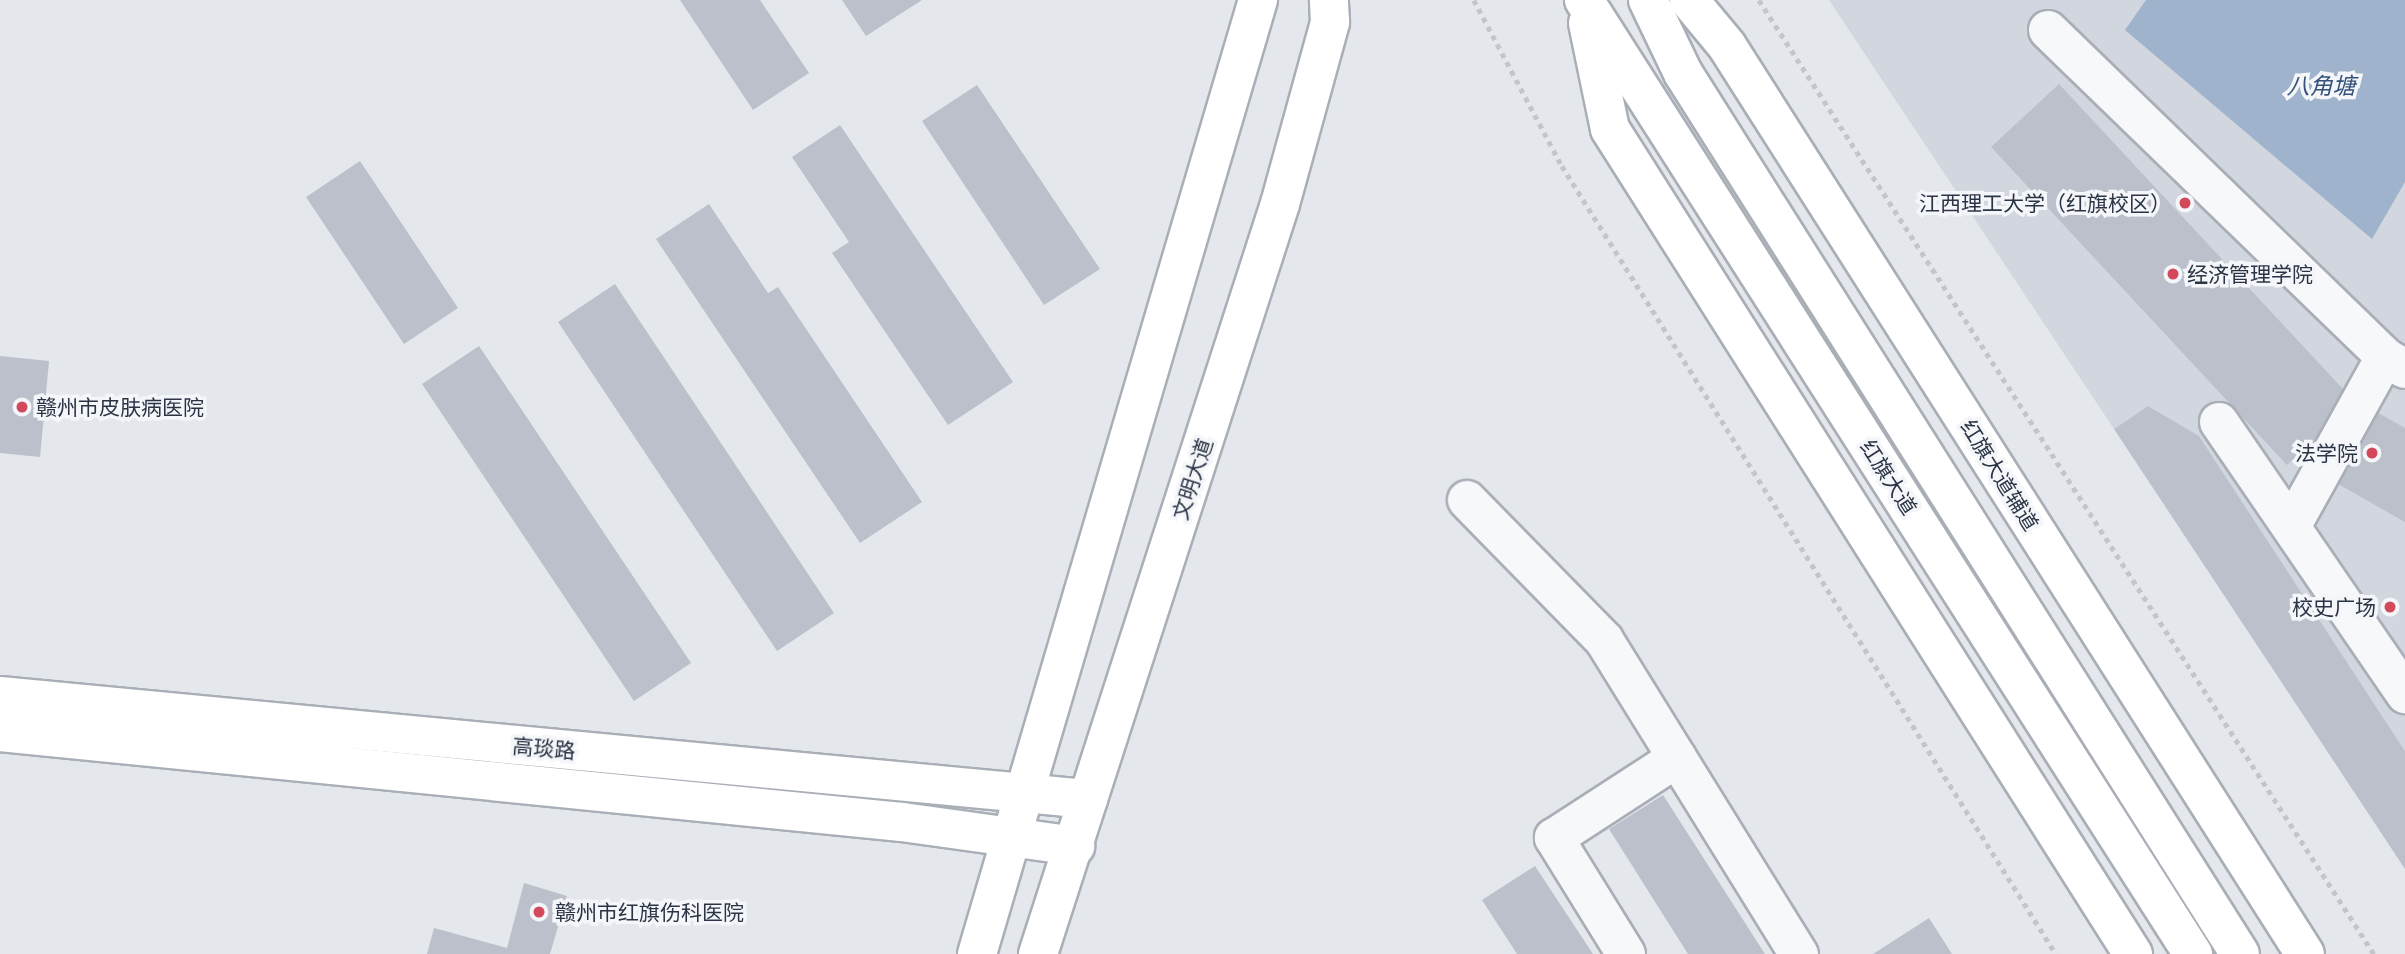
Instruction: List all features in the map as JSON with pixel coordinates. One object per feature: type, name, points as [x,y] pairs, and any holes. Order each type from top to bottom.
[{"type":"main road","points":[[977,954],[1258,0]]},
{"type":"main road","points":[[1584,0],[1610,129],[2133,954]]},
{"type":"main road","name":"红旗大道","points":[[1584,0],[2193,954]]},
{"type":"main road","name":"红旗大道","points":[[1648,0],[1683,73],[2240,954]]},
{"type":"main road","name":"红旗大道辅道","points":[[1689,0],[1727,46],[2305,954]]},
{"type":"main road","name":"文明大道","points":[[1038,954],[1280,204],[1337,7]]},
{"type":"main road","name":"高琰路","points":[[0,696],[1088,799]]},
{"type":"main road","name":"高琰路","points":[[0,732],[902,822],[1075,846]]},
{"type":"street","points":[[2048,30],[2395,363],[2292,525]]},
{"type":"street","points":[[2219,422],[2292,525],[2405,694]]},
{"type":"street","points":[[1467,500],[1604,640],[1799,954]]},
{"type":"street","points":[[1626,954],[1554,838],[1677,758]]},
{"type":"path","points":[[1474,0],[1562,166],[2056,954]]},
{"type":"path","points":[[1759,0],[2374,954]]},
{"type":"shaded area","name":"江西理工大学（红旗校区）","points":[[1829,0],[2405,0],[2405,751],[2199,436],[2148,406],[2114,429]]},
{"type":"water","name":"八角塘","points":[[2146,0],[2405,0],[2405,182],[2372,239],[2125,30]]},
{"type":"building","points":[[680,0],[760,0],[809,73],[753,110]]},
{"type":"building","points":[[842,0],[922,0],[866,36]]},
{"type":"building","name":"经济管理学院","points":[[2059,84],[2355,402],[2287,465],[1991,147]]},
{"type":"building","points":[[977,85],[1100,269],[1044,305],[922,121]]},
{"type":"building","points":[[840,125],[1013,382],[948,425],[832,253],[849,242],[792,157]]},
{"type":"building","points":[[360,161],[458,308],[404,344],[306,197]]},
{"type":"building","points":[[709,204],[768,293],[778,287],[922,502],[860,543],[656,239]]},
{"type":"building","points":[[615,284],[834,613],[777,651],[558,322]]},
{"type":"building","points":[[479,346],[691,663],[634,701],[422,384]]},
{"type":"building","name":"赣州市皮肤病医院","points":[[0,356],[49,361],[40,457],[0,453]]},
{"type":"building","points":[[2148,406],[2199,436],[2405,751],[2405,869],[2114,429]]},
{"type":"building","name":"法学院","points":[[2366,406],[2405,428],[2405,522],[2326,477]]},
{"type":"building","points":[[1663,795],[1765,954],[1688,954],[1609,829]]},
{"type":"building","points":[[1535,866],[1593,954],[1517,954],[1482,900]]},
{"type":"building","name":"赣州市红旗伤科医院","points":[[524,883],[567,896],[550,954],[427,954],[434,928],[507,948]]},
{"type":"building","points":[[1929,918],[1952,954],[1873,954]]},
{"type":"place","name":"江西理工大学（红旗校区）","points":[[2185,203]]},
{"type":"place","name":"经济管理学院","points":[[2173,274]]},
{"type":"place","name":"赣州市皮肤病医院","points":[[22,407]]},
{"type":"place","name":"法学院","points":[[2372,453]]},
{"type":"place","name":"校史广场","points":[[2390,607]]},
{"type":"place","name":"赣州市红旗伤科医院","points":[[539,912]]}]
